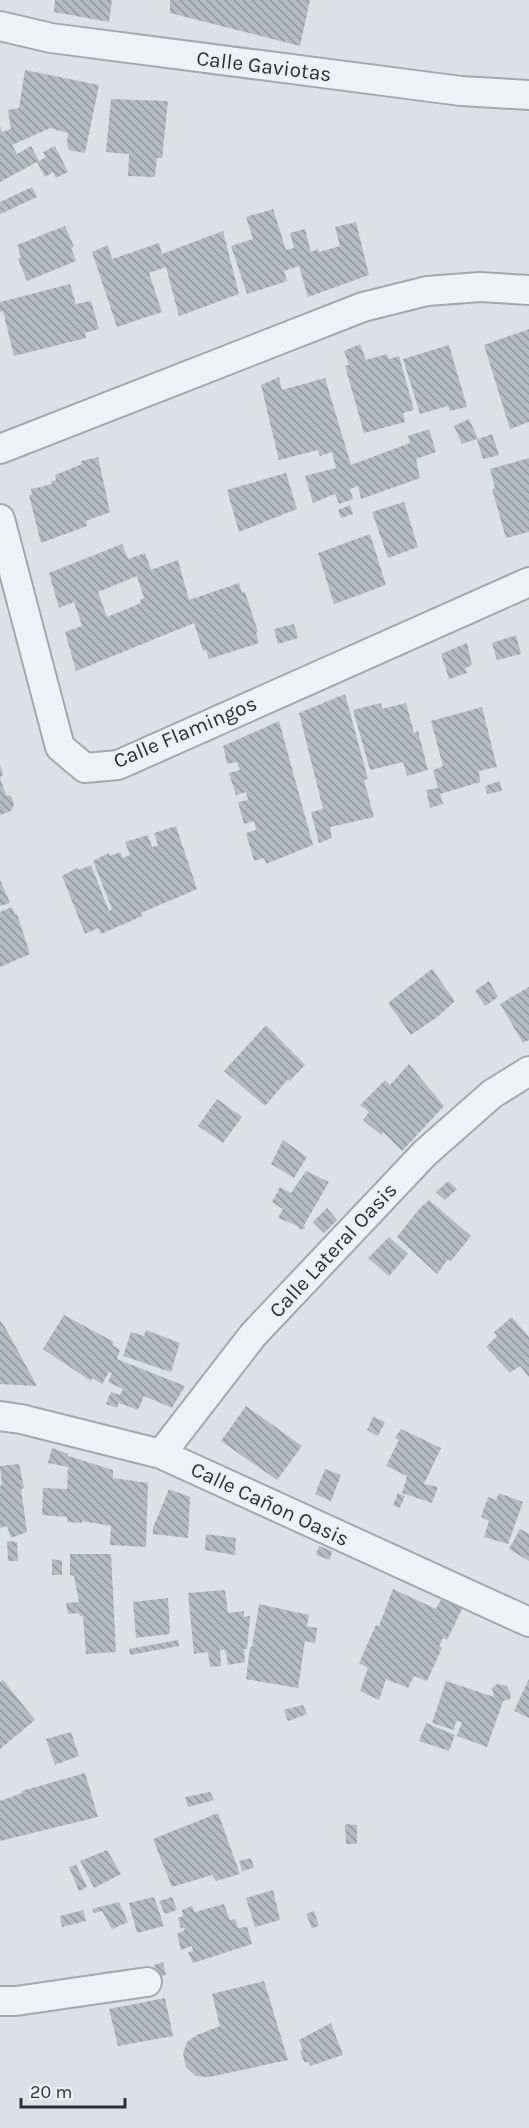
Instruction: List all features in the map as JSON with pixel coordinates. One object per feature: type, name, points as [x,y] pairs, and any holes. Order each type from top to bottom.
[{"type":"street","name":"Calle Gaviotas","points":[[0,26],[51,38],[461,91],[529,95]]},
{"type":"street","points":[[0,449],[363,308],[427,291],[480,288],[529,290]]},
{"type":"street","name":"Calle Flamingos","points":[[0,519],[60,747],[85,768],[118,765],[529,582]]},
{"type":"street","name":"Calle Lateral Oasis","points":[[161,1454],[253,1335],[424,1153],[492,1094],[529,1071]]},
{"type":"street","name":"Calle Cañon Oasis","points":[[0,1416],[21,1419],[161,1454],[529,1622]]},
{"type":"street","points":[[1,2002],[147,1982]]},
{"type":"building","points":[[55,0],[112,0],[109,22],[54,12]]},
{"type":"building","points":[[170,0],[310,0],[300,46],[170,13]]},
{"type":"building","points":[[25,70],[99,85],[85,153],[69,150],[68,133],[50,128],[12,145],[17,154],[31,146],[39,161],[46,157],[43,152],[55,146],[68,172],[56,178],[53,172],[45,177],[37,162],[0,182],[0,126],[2,132],[11,129],[8,110],[19,108]]},
{"type":"building","points":[[111,99],[168,101],[162,158],[157,158],[155,177],[128,176],[129,154],[106,152]]},
{"type":"building","points":[[32,187],[37,197],[0,214],[0,202]]},
{"type":"building","points":[[273,209],[286,250],[294,248],[290,233],[305,229],[311,252],[340,246],[335,227],[356,222],[369,275],[308,297],[299,266],[284,271],[287,281],[247,294],[231,246],[253,239],[246,217]]},
{"type":"building","points":[[65,226],[74,247],[71,248],[76,261],[27,281],[18,259],[21,257],[17,245]]},
{"type":"building","points":[[223,231],[239,294],[179,316],[166,267],[149,273],[162,312],[117,327],[92,252],[108,245],[112,259],[159,243],[162,254]]},
{"type":"building","points":[[70,284],[76,304],[91,301],[99,329],[85,333],[86,338],[14,356],[3,311],[0,312],[0,302]]},
{"type":"building","points":[[529,329],[529,422],[510,429],[484,345]]},
{"type":"building","points":[[360,344],[366,360],[387,354],[389,359],[399,356],[414,410],[403,413],[405,422],[364,433],[345,366],[349,365],[344,351]]},
{"type":"building","points":[[449,345],[467,407],[450,411],[448,406],[420,414],[403,359]]},
{"type":"building","points":[[279,377],[282,390],[325,378],[351,465],[410,443],[408,436],[429,429],[436,452],[416,459],[420,478],[361,499],[358,486],[350,489],[353,499],[339,504],[335,494],[313,503],[305,476],[336,468],[332,452],[320,456],[318,450],[279,460],[261,385]]},
{"type":"building","points":[[469,419],[478,439],[492,434],[499,455],[483,459],[477,439],[462,444],[454,426]]},
{"type":"building","points":[[98,457],[110,512],[86,521],[87,526],[41,543],[29,495],[32,495],[31,489],[52,484],[51,481],[56,480],[55,475],[82,464],[81,461]]},
{"type":"building","points":[[529,458],[529,532],[506,538],[492,489],[495,488],[490,469]]},
{"type":"building","points":[[286,473],[297,509],[239,532],[227,490]]},
{"type":"building","points":[[404,502],[418,547],[388,558],[372,512]]},
{"type":"building","points":[[350,505],[353,514],[341,518],[338,510]]},
{"type":"building","points":[[370,534],[386,585],[334,604],[318,553]]},
{"type":"building","points":[[122,544],[128,559],[145,553],[151,570],[178,560],[189,600],[239,583],[242,593],[245,592],[258,632],[256,633],[259,643],[209,659],[206,650],[203,651],[194,623],[76,671],[65,632],[82,626],[74,602],[59,608],[49,573]],"holes":[[[137,576],[144,598],[140,600],[141,603],[107,617],[98,592]]]},
{"type":"building","points":[[294,624],[298,638],[278,644],[274,629]]},
{"type":"building","points":[[516,635],[521,654],[497,660],[492,643]]},
{"type":"building","points":[[467,643],[472,665],[465,668],[467,673],[449,679],[441,654]]},
{"type":"building","points":[[345,694],[368,779],[364,780],[374,817],[330,827],[332,838],[319,843],[311,812],[323,809],[299,713]]},
{"type":"building","points":[[381,703],[382,709],[406,703],[414,733],[418,731],[428,770],[407,776],[403,762],[370,770],[353,710]]},
{"type":"building","points":[[482,707],[497,767],[479,771],[480,782],[440,794],[443,804],[430,808],[426,790],[438,788],[433,770],[443,766],[431,721]]},
{"type":"building","points":[[279,721],[313,845],[266,864],[264,858],[254,861],[246,833],[256,830],[254,821],[244,824],[238,802],[248,800],[246,792],[236,795],[229,773],[240,770],[237,762],[227,764],[223,746]]},
{"type":"building","points":[[0,778],[6,795],[11,796],[14,804],[11,811],[0,815]]},
{"type":"building","points":[[500,781],[502,791],[487,794],[485,786]]},
{"type":"building","points":[[176,826],[197,889],[141,913],[142,916],[101,934],[98,928],[85,934],[62,876],[77,868],[78,870],[91,865],[109,911],[112,909],[93,861],[109,853],[110,856],[120,852],[123,858],[130,855],[125,842],[148,835],[152,847],[158,845],[154,833]]},
{"type":"building","points":[[0,880],[10,903],[0,906]]},
{"type":"building","points":[[12,907],[15,915],[17,914],[30,954],[0,967],[0,912]]},
{"type":"building","points":[[432,969],[455,1001],[440,1015],[411,1035],[388,1003]]},
{"type":"building","points":[[489,981],[498,997],[485,1006],[475,991]]},
{"type":"building","points":[[529,987],[529,1040],[523,1043],[500,1004]]},
{"type":"building","points":[[266,1025],[305,1065],[290,1081],[288,1079],[265,1106],[224,1071]]},
{"type":"building","points":[[409,1064],[444,1106],[402,1151],[383,1132],[381,1135],[363,1120],[369,1112],[360,1105],[385,1080],[390,1085]]},
{"type":"building","points":[[217,1099],[242,1117],[223,1143],[198,1126]]},
{"type":"building","points":[[283,1140],[307,1157],[294,1178],[271,1164]]},
{"type":"building","points":[[306,1171],[329,1182],[304,1225],[305,1229],[299,1229],[298,1226],[278,1218],[283,1209],[272,1202],[280,1187],[291,1193]]},
{"type":"building","points":[[448,1181],[457,1189],[445,1200],[436,1192]]},
{"type":"building","points":[[429,1200],[471,1236],[451,1261],[448,1259],[437,1274],[397,1237]]},
{"type":"building","points":[[327,1208],[337,1220],[324,1233],[313,1222]]},
{"type":"building","points":[[389,1237],[408,1254],[389,1276],[368,1258]]},
{"type":"building","points":[[64,1315],[114,1342],[112,1345],[120,1350],[117,1359],[185,1386],[172,1408],[144,1396],[138,1410],[119,1403],[117,1408],[106,1404],[111,1392],[120,1395],[123,1389],[108,1382],[112,1373],[109,1372],[102,1384],[92,1378],[91,1381],[43,1349]]},
{"type":"building","points":[[512,1317],[529,1337],[529,1377],[520,1366],[510,1373],[486,1347],[497,1336],[494,1332]]},
{"type":"building","points":[[0,1320],[6,1329],[37,1386],[0,1384]]},
{"type":"building","points":[[146,1330],[180,1343],[171,1372],[123,1356],[131,1332],[144,1336]]},
{"type":"building","points":[[246,1406],[302,1446],[277,1480],[221,1441]]},
{"type":"building","points":[[373,1417],[385,1422],[378,1436],[367,1430]]},
{"type":"building","points":[[401,1429],[441,1448],[424,1484],[438,1487],[432,1503],[402,1493],[407,1476],[386,1466],[399,1440],[395,1438]]},
{"type":"building","points":[[52,1448],[68,1456],[113,1470],[113,1478],[148,1483],[146,1547],[110,1545],[111,1526],[82,1521],[82,1523],[67,1522],[67,1517],[42,1515],[43,1488],[67,1489],[68,1467],[48,1463]]},
{"type":"building","points":[[19,1464],[24,1488],[21,1489],[27,1532],[11,1538],[7,1526],[0,1528],[0,1486],[2,1485],[0,1466]]},
{"type":"building","points":[[325,1469],[341,1475],[331,1501],[315,1494]]},
{"type":"building","points":[[169,1489],[190,1497],[188,1538],[153,1534],[153,1528]]},
{"type":"building","points":[[398,1493],[405,1496],[400,1508],[393,1505]]},
{"type":"building","points":[[499,1493],[523,1502],[508,1544],[484,1537],[489,1521],[481,1517],[488,1497],[496,1500]]},
{"type":"building","points":[[520,1529],[529,1534],[529,1561],[509,1549]]},
{"type":"building","points":[[206,1534],[236,1538],[235,1555],[205,1550]]},
{"type":"building","points":[[7,1541],[17,1542],[18,1561],[8,1561]]},
{"type":"building","points":[[319,1546],[332,1551],[330,1560],[316,1555]]},
{"type":"building","points":[[70,1554],[111,1554],[116,1652],[86,1654],[83,1616],[79,1613],[68,1614],[66,1603],[79,1602],[74,1576],[70,1575]]},
{"type":"building","points":[[52,1559],[62,1561],[62,1575],[52,1575]]},
{"type":"building","points":[[393,1589],[436,1609],[443,1596],[463,1607],[447,1640],[443,1638],[439,1646],[442,1648],[427,1681],[414,1676],[408,1688],[386,1679],[379,1700],[360,1691],[368,1668],[359,1663],[376,1625],[379,1626]]},
{"type":"building","points":[[225,1590],[228,1613],[244,1611],[244,1617],[250,1616],[247,1649],[244,1649],[245,1662],[228,1665],[226,1652],[220,1650],[221,1666],[210,1667],[208,1652],[194,1654],[188,1593]]},
{"type":"building","points":[[168,1598],[170,1634],[136,1638],[133,1602]]},
{"type":"building","points":[[259,1604],[309,1615],[307,1626],[317,1628],[315,1643],[305,1641],[298,1688],[246,1679]]},
{"type":"building","points":[[178,1640],[179,1646],[130,1655],[129,1649]]},
{"type":"building","points":[[529,1679],[529,1718],[514,1711]]},
{"type":"building","points":[[3,1680],[35,1720],[0,1749],[0,1682]]},
{"type":"building","points":[[446,1681],[494,1697],[492,1688],[497,1684],[507,1686],[511,1695],[510,1699],[503,1701],[487,1747],[457,1736],[462,1722],[456,1721],[454,1730],[432,1723]]},
{"type":"building","points":[[303,1705],[307,1714],[288,1721],[284,1710]]},
{"type":"building","points":[[426,1723],[455,1735],[449,1751],[419,1741]]},
{"type":"building","points":[[71,1732],[79,1756],[55,1765],[46,1739]]},
{"type":"building","points":[[85,1773],[98,1817],[0,1841],[0,1801],[22,1793],[22,1791]]},
{"type":"building","points":[[210,1792],[214,1800],[188,1807],[185,1797]]},
{"type":"building","points":[[218,1813],[240,1874],[216,1881],[212,1875],[172,1887],[153,1839]]},
{"type":"building","points":[[345,1824],[357,1825],[357,1844],[346,1844]]},
{"type":"building","points":[[107,1850],[121,1874],[94,1888],[80,1861]]},
{"type":"building","points":[[251,1858],[254,1868],[242,1871],[239,1861]]},
{"type":"building","points":[[76,1865],[87,1887],[79,1891],[69,1867]]},
{"type":"building","points":[[273,1890],[280,1920],[255,1927],[246,1898]]},
{"type":"building","points":[[154,1897],[164,1926],[137,1933],[129,1903]]},
{"type":"building","points":[[172,1897],[177,1910],[165,1914],[159,1901]]},
{"type":"building","points":[[119,1902],[128,1922],[112,1929],[102,1911],[94,1913],[92,1909]]},
{"type":"building","points":[[224,1904],[230,1920],[235,1919],[238,1928],[247,1927],[252,1944],[193,1963],[188,1952],[193,1951],[192,1946],[181,1950],[177,1934],[185,1930],[184,1927],[181,1929],[178,1918],[183,1916],[182,1910],[192,1906],[195,1912]]},
{"type":"building","points":[[83,1910],[86,1921],[62,1927],[60,1916]]},
{"type":"building","points":[[314,1911],[319,1926],[312,1928],[306,1914]]},
{"type":"building","points":[[163,1962],[166,1975],[157,1977],[154,1965]]},
{"type":"building","points":[[264,1981],[288,2060],[209,2077],[196,2076],[186,2067],[183,2054],[187,2042],[197,2035],[220,2026],[212,1994]]},
{"type":"building","points":[[165,1998],[173,2036],[118,2046],[109,2009]]},
{"type":"building","points":[[331,2023],[343,2055],[310,2066],[309,2062],[304,2062],[299,2040]]}]
